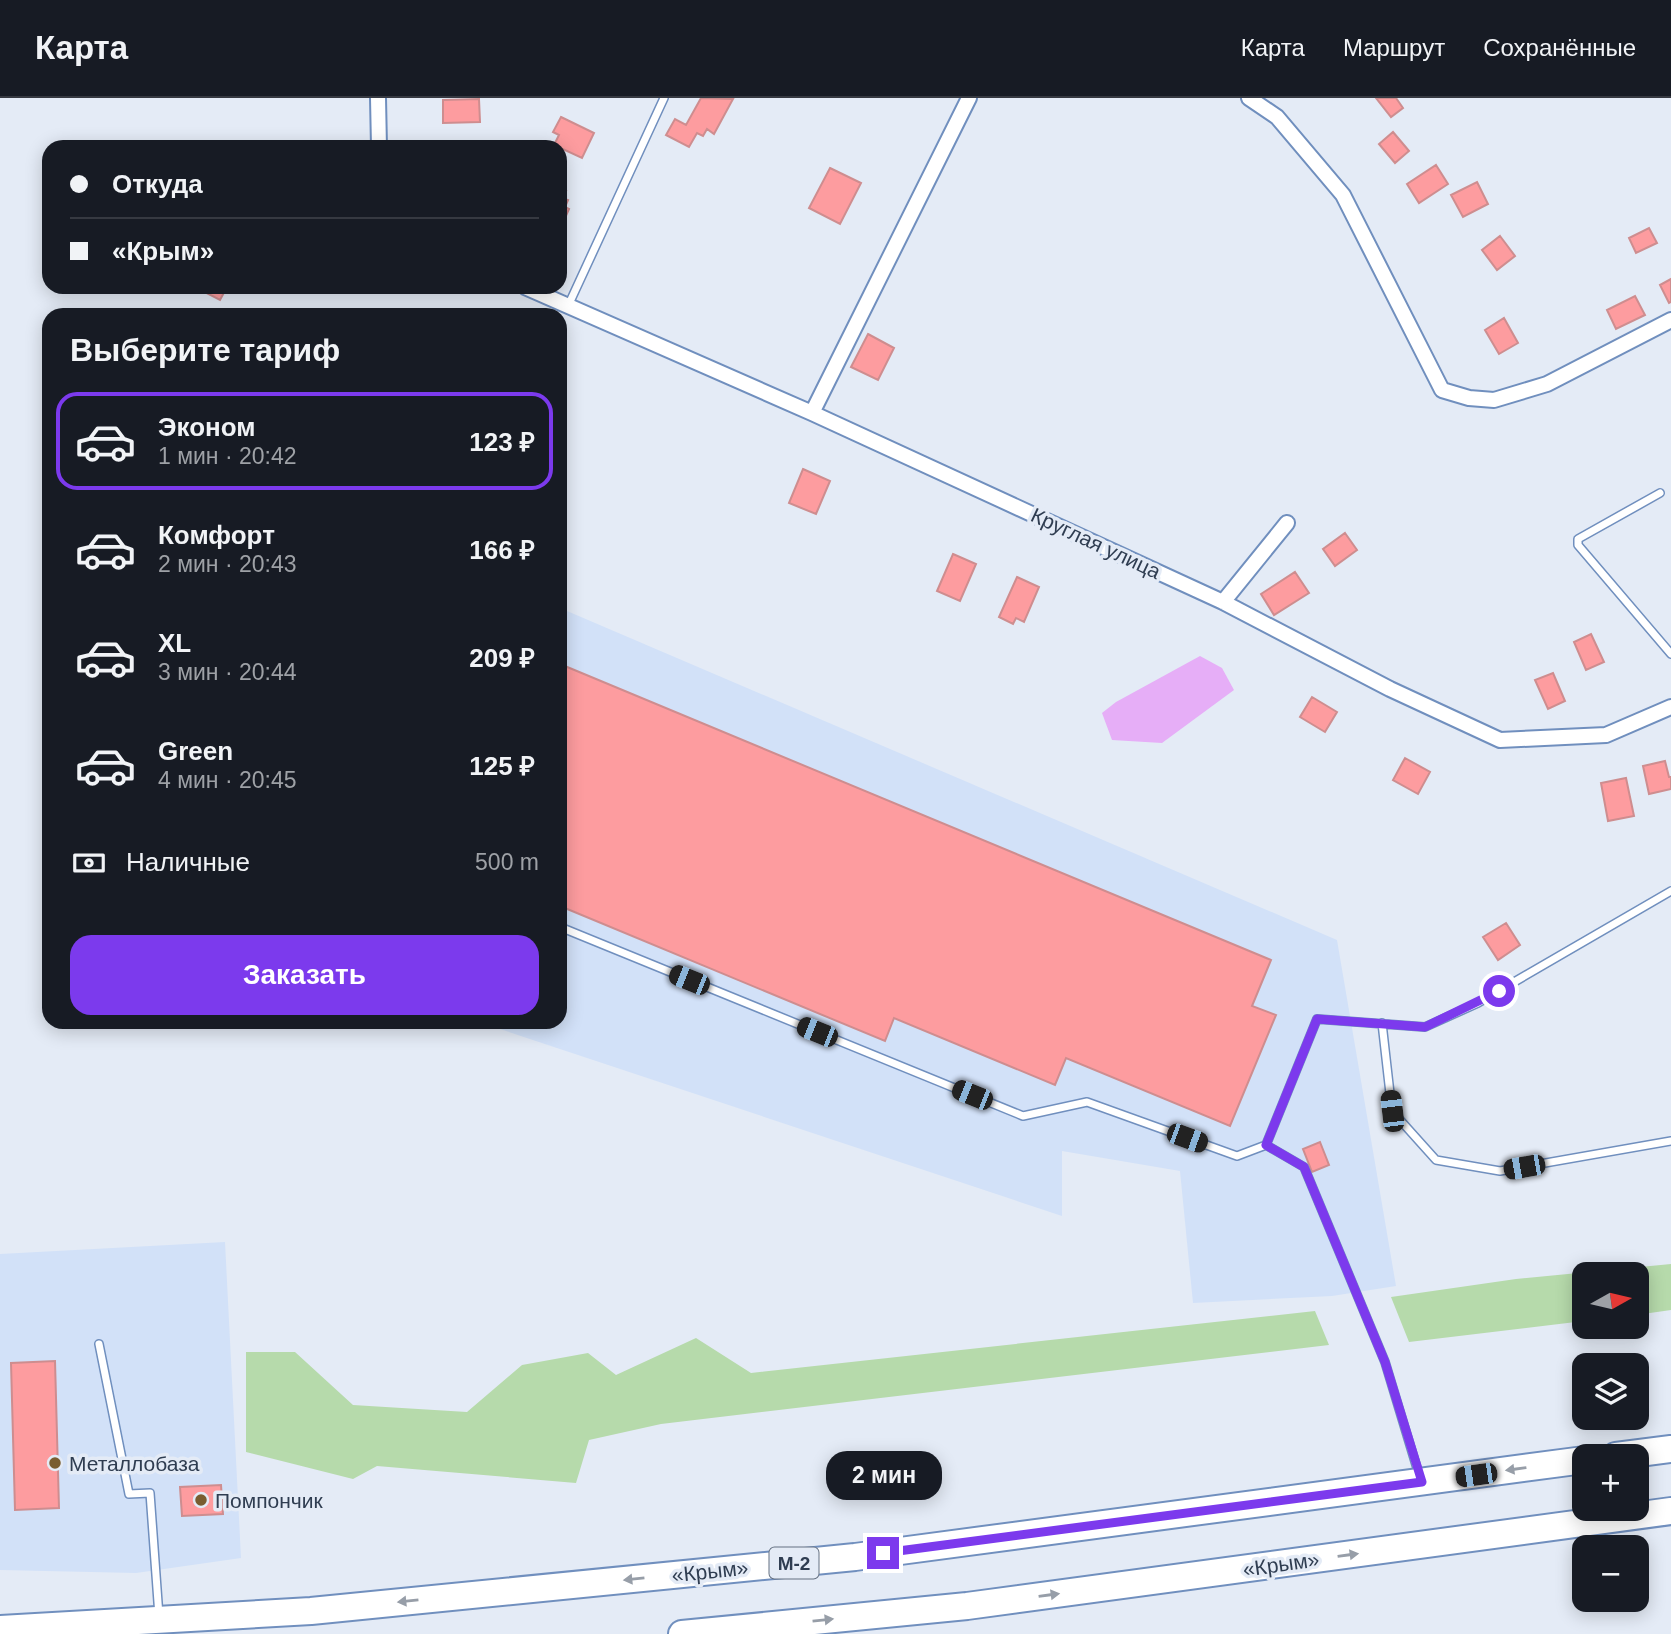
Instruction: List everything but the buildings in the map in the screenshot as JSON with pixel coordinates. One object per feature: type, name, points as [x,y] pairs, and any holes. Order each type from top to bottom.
[{"type":"highway","points":[[1649,1452],[1671,1449]]},
{"type":"highway","name":"«Крым»","points":[[0,1629],[311,1611],[855,1557],[1572,1462]]},
{"type":"highway","name":"«Крым»","points":[[682,1634],[967,1606],[1671,1511]]},
{"type":"street","points":[[378,98],[379,140]]},
{"type":"street","points":[[812,413],[969,98]]},
{"type":"street","points":[[1249,98],[1277,117],[1343,195],[1442,390],[1469,398],[1494,400],[1534,388],[1671,320]]},
{"type":"street","name":"Круглая улица","points":[[540,294],[812,413],[1223,602],[1390,689],[1500,740],[1606,735],[1671,708]]},
{"type":"street","points":[[1223,602],[1287,523]]},
{"type":"lane","points":[[568,307],[664,98]]},
{"type":"lane","points":[[1660,493],[1578,538],[1578,545],[1671,654]]},
{"type":"lane","points":[[567,930],[1023,1116],[1087,1102],[1237,1156],[1266,1145],[1317,1019],[1425,1027],[1467,1008],[1671,891]]},
{"type":"lane","points":[[1382,1023],[1392,1111],[1436,1160],[1500,1171],[1671,1141]]},
{"type":"lane","points":[[1266,1145],[1304,1167],[1385,1362],[1422,1482]]},
{"type":"lane","points":[[99,1344],[129,1494],[150,1493],[159,1620]]},
{"type":"shaded area","points":[[567,611],[1337,940],[1396,1286],[1332,1296],[1193,1303],[1180,1171],[1062,1151],[1062,1216],[500,1029],[567,1029]]},
{"type":"shaded area","points":[[1200,656],[1222,668],[1234,690],[1162,743],[1112,740],[1102,713],[1116,702]]},
{"type":"shaded area","points":[[225,1242],[241,1558],[136,1573],[0,1570],[0,1254]]},
{"type":"green space","points":[[1671,1264],[1671,1310],[1649,1313],[1649,1266]]},
{"type":"green space","points":[[1572,1274],[1572,1322],[1409,1342],[1391,1297]]},
{"type":"green space","points":[[1315,1311],[1329,1345],[661,1424],[589,1440],[576,1483],[377,1466],[353,1479],[246,1452],[246,1352],[295,1352],[353,1405],[467,1412],[522,1365],[588,1353],[616,1375],[696,1338],[751,1373]]},
{"type":"place","name":"Металлобаза","points":[[55,1463]]},
{"type":"place","name":"Помпончик","points":[[201,1500]]},
{"type":"route","points":[[883,1553],[1422,1482],[1385,1362],[1304,1167],[1266,1145],[1317,1019],[1425,1027],[1499,991]]}]
